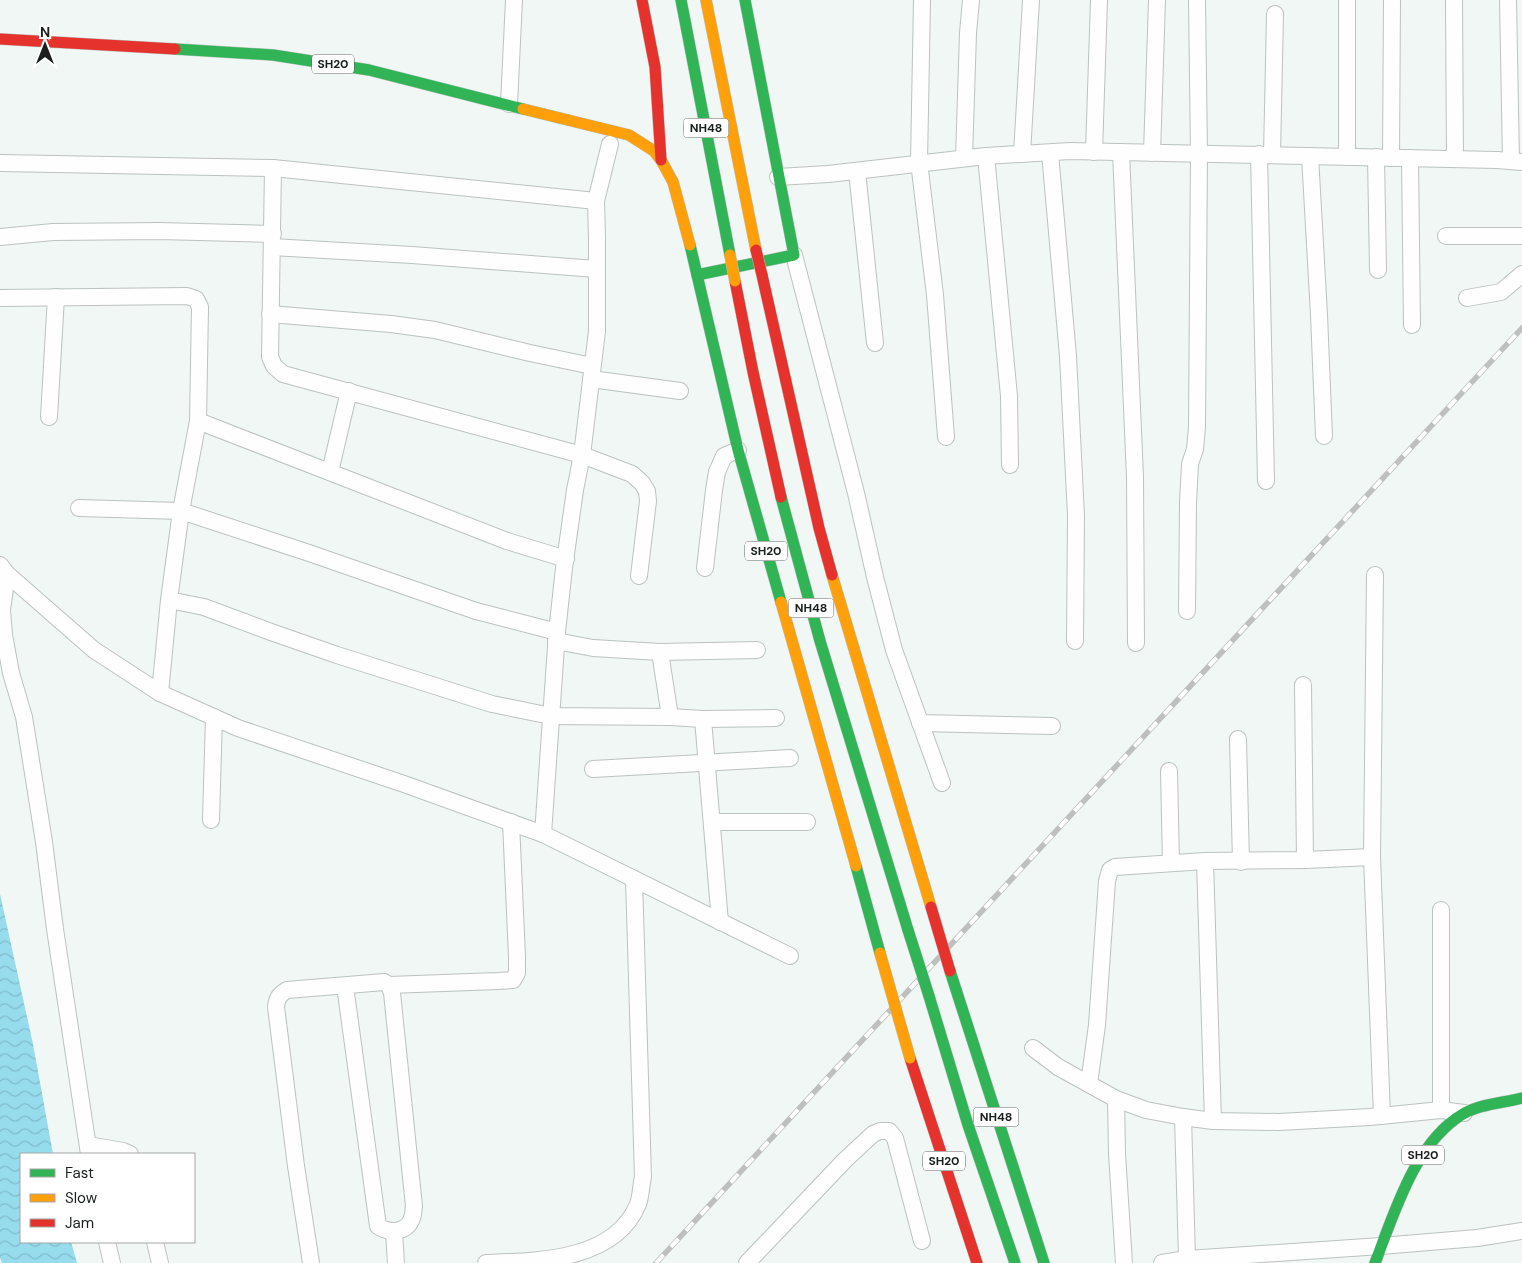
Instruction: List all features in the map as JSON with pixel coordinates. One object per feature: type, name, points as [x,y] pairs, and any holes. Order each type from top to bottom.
[{"type":"main road","points":[[616,146],[658,155],[655,67],[642,0]]},
{"type":"main road","name":"NH48","points":[[681,0],[751,368],[789,524],[820,640],[908,930],[968,1125],[1015,1263]]},
{"type":"main road","name":"NH48","points":[[706,0],[756,250],[791,410],[826,556],[950,971],[1044,1263]]},
{"type":"main road","points":[[697,275],[794,255],[745,0]]},
{"type":"main road","name":"SH20","points":[[0,39],[273,55],[369,70],[629,134],[658,155],[667,168],[675,190],[738,450],[910,1058],[977,1263]]},
{"type":"main road","name":"SH20","points":[[1375,1263],[1397,1208],[1422,1156],[1446,1125],[1464,1113],[1522,1098]]},
{"type":"street","points":[[509,104],[514,0]]},
{"type":"street","points":[[922,0],[920,162],[935,294],[946,437]]},
{"type":"street","points":[[964,158],[968,33],[971,0]]},
{"type":"street","points":[[1022,154],[1031,0]]},
{"type":"street","points":[[1094,152],[1099,0]]},
{"type":"street","points":[[1152,152],[1157,0]]},
{"type":"street","points":[[1187,611],[1190,464],[1197,427],[1199,153],[1197,0]]},
{"type":"street","points":[[1347,0],[1347,157]]},
{"type":"street","points":[[1378,270],[1392,0]]},
{"type":"street","points":[[1454,0],[1455,159]]},
{"type":"street","points":[[778,177],[857,171],[920,162],[1050,152],[1199,153],[1516,162],[1508,0]]},
{"type":"street","points":[[1266,481],[1266,155],[1275,14]]},
{"type":"street","points":[[543,834],[557,637],[597,331],[596,269],[598,239],[596,201],[616,146]]},
{"type":"street","points":[[1050,152],[1068,356],[1076,516],[1075,641]]},
{"type":"street","points":[[1121,152],[1135,477],[1136,642]]},
{"type":"street","points":[[986,156],[1009,396],[1010,465]]},
{"type":"street","points":[[1310,156],[1324,436]]},
{"type":"street","points":[[1410,158],[1412,325]]},
{"type":"street","points":[[0,164],[273,168],[596,201]]},
{"type":"street","points":[[273,168],[270,358],[274,366],[283,374],[582,455],[632,474],[642,483],[647,492],[648,501],[639,576]]},
{"type":"street","points":[[857,171],[875,342]]},
{"type":"street","points":[[0,238],[54,232],[160,231],[272,240],[412,255],[596,269]]},
{"type":"street","points":[[1446,236],[1522,236]]},
{"type":"street","points":[[794,255],[856,493],[894,650],[942,783]]},
{"type":"street","points":[[1468,298],[1501,292],[1522,274]]},
{"type":"street","points":[[0,298],[187,296],[196,299],[200,306],[198,421],[181,511],[169,600],[160,692]]},
{"type":"street","points":[[49,417],[56,297]]},
{"type":"street","points":[[270,314],[391,324],[435,330],[530,353],[591,372],[680,391]]},
{"type":"street","points":[[330,472],[349,391]]},
{"type":"street","points":[[198,421],[507,541],[566,559]]},
{"type":"street","points":[[705,568],[717,472],[724,456],[738,450]]},
{"type":"street","points":[[79,508],[181,511],[476,611],[593,648],[660,652],[757,650]]},
{"type":"street","points":[[4,570],[94,650],[160,692],[238,728],[404,784],[543,834],[790,956]]},
{"type":"street","points":[[4,570],[2,610],[4,635],[11,673],[24,716],[89,1150],[123,1151],[128,1153]]},
{"type":"street","points":[[1375,575],[1372,857],[1382,1116]]},
{"type":"street","points":[[169,600],[204,607],[328,652],[492,704],[551,716],[703,719],[776,718]]},
{"type":"street","points":[[660,652],[670,717]]},
{"type":"street","points":[[1303,685],[1305,860]]},
{"type":"street","points":[[211,820],[214,717]]},
{"type":"street","points":[[703,719],[720,922]]},
{"type":"street","points":[[920,723],[1052,726]]},
{"type":"street","points":[[1238,739],[1241,862]]},
{"type":"street","points":[[593,769],[790,758]]},
{"type":"street","points":[[1169,771],[1171,863]]},
{"type":"street","points":[[311,1263],[296,1166],[276,1000],[280,994],[287,990],[384,982],[389,985],[513,980],[517,973],[517,957],[511,822]]},
{"type":"street","points":[[712,822],[807,822]]},
{"type":"street","points":[[1090,1084],[1097,1025],[1108,875],[1110,870],[1116,867],[1205,861],[1241,862],[1372,857]]},
{"type":"street","points":[[1205,861],[1213,1121]]},
{"type":"street","points":[[486,1263],[532,1261],[577,1253],[599,1245],[623,1228],[638,1203],[643,1177],[634,879]]},
{"type":"street","points":[[1441,910],[1441,1110]]},
{"type":"street","points":[[345,986],[376,1217],[378,1226],[383,1230],[394,1232],[408,1225],[413,1217],[414,1206],[392,992],[389,985]]},
{"type":"street","points":[[1033,1048],[1058,1068],[1116,1099],[1146,1110],[1183,1117],[1213,1121],[1279,1122],[1382,1116],[1441,1110],[1464,1113]]},
{"type":"street","points":[[1116,1099],[1117,1154],[1124,1263]]},
{"type":"street","points":[[1183,1117],[1187,1259]]},
{"type":"street","points":[[747,1263],[845,1160],[873,1134],[880,1131],[889,1131],[895,1138],[922,1241]]},
{"type":"street","points":[[1163,1263],[1187,1259],[1205,1261],[1477,1238],[1522,1231]]},
{"type":"street","points":[[394,1232],[396,1263]]},
{"type":"street","points":[[108,1243],[112,1263]]},
{"type":"street","points":[[156,1243],[160,1263]]},
{"type":"water","points":[[0,894],[33,1044],[53,1153],[20,1153],[20,1243],[71,1243],[77,1263],[2,1263],[0,1258]]},
{"type":"railway","points":[[656,1263],[1522,328]]},
{"type":"traffic: fast","points":[[681,0],[730,255]]},
{"type":"traffic: fast","points":[[697,275],[794,255],[745,0]]},
{"type":"traffic: fast","points":[[175,49],[273,55],[369,70],[523,109]]},
{"type":"traffic: fast","points":[[690,245],[738,450],[781,602]]},
{"type":"traffic: fast","points":[[781,497],[820,641],[908,930]]},
{"type":"traffic: fast","points":[[856,866],[880,953]]},
{"type":"traffic: fast","points":[[908,930],[929,996]]},
{"type":"traffic: fast","points":[[950,971],[1044,1263]]},
{"type":"traffic: fast","points":[[929,996],[968,1125],[1015,1263]]},
{"type":"traffic: fast","points":[[1375,1263],[1408,1181],[1432,1142],[1446,1126],[1470,1111],[1522,1098]]},
{"type":"traffic: slow","points":[[706,0],[756,250]]},
{"type":"traffic: slow","points":[[523,109],[629,135],[654,151],[673,182],[690,245]]},
{"type":"traffic: slow","points":[[730,255],[735,281]]},
{"type":"traffic: slow","points":[[832,575],[931,907]]},
{"type":"traffic: slow","points":[[781,602],[856,866]]},
{"type":"traffic: slow","points":[[880,953],[910,1058]]},
{"type":"traffic: jam","points":[[642,0],[655,67],[661,160]]},
{"type":"traffic: jam","points":[[0,39],[175,49]]},
{"type":"traffic: jam","points":[[756,250],[762,275]]},
{"type":"traffic: jam","points":[[762,275],[819,528],[832,575]]},
{"type":"traffic: jam","points":[[735,281],[781,497]]},
{"type":"traffic: jam","points":[[931,907],[950,971]]},
{"type":"traffic: jam","points":[[910,1058],[977,1263]]}]
